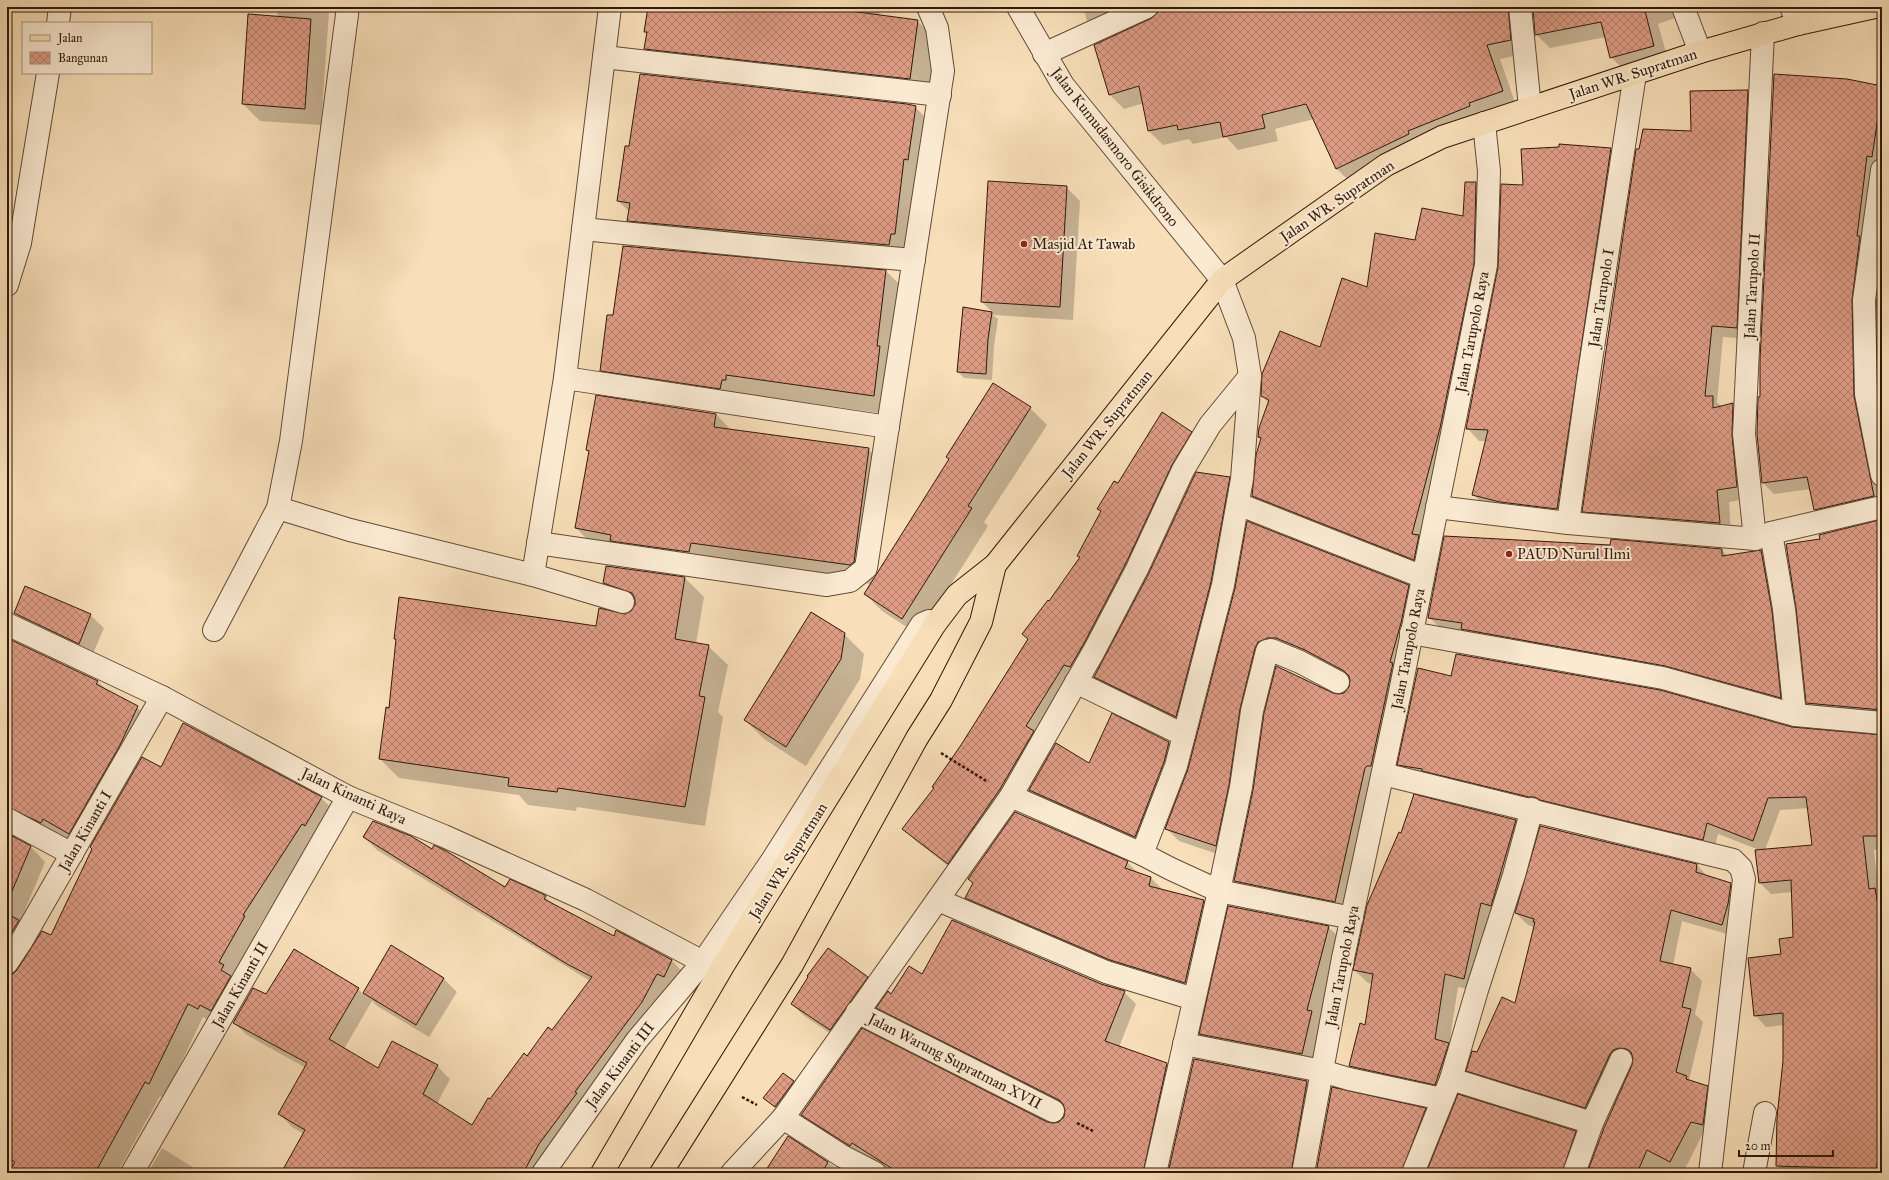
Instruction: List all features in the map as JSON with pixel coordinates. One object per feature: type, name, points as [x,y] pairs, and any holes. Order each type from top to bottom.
[{"type":"main road","name":"Jalan WR. Supratman","points":[[602,1173],[723,966],[935,624],[957,594],[995,565],[1222,280],[1386,165],[1442,137],[1700,52],[1763,33],[1794,15],[1876,7]]},
{"type":"main road","name":"Jalan WR. Supratman","points":[[661,1173],[792,965],[917,738],[940,700],[981,622],[995,565]]},
{"type":"street","points":[[58,22],[60,7]]},
{"type":"street","points":[[214,630],[278,508],[291,441],[348,7]]},
{"type":"street","points":[[533,575],[565,378],[610,7]]},
{"type":"street","points":[[538,543],[827,585],[850,581],[866,568],[944,71],[937,28],[928,7]]},
{"type":"street","name":"Jalan Kumudasmoro Gisikdrono","points":[[1018,7],[1063,85],[1222,280],[1244,338],[1250,376],[1242,479],[1223,585],[1176,766],[1142,854]]},
{"type":"street","points":[[1044,54],[1147,7]]},
{"type":"street","points":[[1520,7],[1530,108]]},
{"type":"street","points":[[1683,7],[1700,52]]},
{"type":"street","name":"Jalan Tarupolo II","points":[[1763,33],[1744,434],[1763,536],[1784,610],[1795,715]]},
{"type":"street","points":[[604,57],[940,95]]},
{"type":"street","points":[[7,285],[20,243],[48,74]]},
{"type":"street","name":"Jalan Tarupolo I","points":[[1568,523],[1588,380],[1635,74]]},
{"type":"street","name":"Jalan Tarupolo Raya","points":[[1303,1173],[1352,918],[1383,774],[1486,264],[1489,171],[1484,123]]},
{"type":"street","points":[[1882,170],[1864,300],[1866,394],[1882,475]]},
{"type":"street","points":[[583,229],[787,250],[914,260]]},
{"type":"street","points":[[732,1173],[783,1118],[1011,796],[1076,682],[1137,569],[1183,470],[1210,425],[1250,376]]},
{"type":"street","points":[[565,378],[888,427]]},
{"type":"street","points":[[1238,504],[1423,577]]},
{"type":"street","points":[[1437,507],[1568,523],[1763,536],[1882,507]]},
{"type":"street","points":[[278,508],[350,530],[533,575],[623,602]]},
{"type":"street","name":"Jalan Kinanti III","points":[[543,1173],[637,1040],[703,962],[773,859],[922,624],[929,622],[935,624]]},
{"type":"street","name":"Jalan Kinanti Raya","points":[[7,624],[162,697],[348,797],[444,836],[586,900],[703,962]]},
{"type":"street","points":[[1411,633],[1663,678],[1795,715],[1882,723]]},
{"type":"street","points":[[1155,1173],[1219,890],[1241,787],[1252,711],[1267,651],[1271,650],[1300,662],[1338,682]]},
{"type":"street","points":[[1076,682],[1184,735]]},
{"type":"street","name":"Jalan Kinanti I","points":[[7,963],[21,942],[162,697]]},
{"type":"street","points":[[1383,774],[1532,809],[1733,860],[1741,868],[1744,879],[1710,1173]]},
{"type":"street","points":[[1011,796],[1142,854],[1171,870],[1219,890],[1352,918]]},
{"type":"street","name":"Jalan Kinanti II","points":[[132,1173],[348,797]]},
{"type":"street","points":[[1413,1173],[1451,1079],[1477,990],[1514,875],[1532,809]]},
{"type":"street","points":[[7,819],[72,854]]},
{"type":"street","points":[[938,900],[1106,972],[1194,1000]]},
{"type":"street","name":"Jalan Warung Supratman XVII","points":[[857,1012],[1053,1111]]},
{"type":"street","points":[[1184,1044],[1322,1071],[1349,1079],[1442,1099]]},
{"type":"street","points":[[1574,1173],[1592,1123],[1621,1060]]},
{"type":"street","points":[[1451,1079],[1592,1123]]},
{"type":"street","points":[[1754,1173],[1765,1113]]},
{"type":"street","points":[[783,1118],[842,1156],[875,1173]]},
{"type":"path","points":[[917,738],[1011,796]]},
{"type":"path","points":[[716,1085],[783,1118]]},
{"type":"building","points":[[648,7],[820,7],[918,20],[910,79],[644,49],[647,32],[644,32]]},
{"type":"building","points":[[1167,7],[1508,7],[1511,40],[1487,45],[1503,91],[1469,103],[1470,106],[1408,131],[1409,134],[1336,169],[1306,104],[1262,115],[1265,128],[1223,137],[1220,122],[1178,130],[1177,125],[1148,131],[1139,86],[1109,95],[1094,45],[1152,18],[1159,11]]},
{"type":"building","points":[[1533,7],[1644,7],[1654,46],[1610,58],[1601,22],[1535,35]]},
{"type":"building","points":[[248,14],[311,19],[305,109],[242,104]]},
{"type":"building","points":[[640,74],[916,106],[908,160],[904,159],[895,234],[891,234],[889,245],[627,221],[630,203],[617,201],[625,146],[629,146]]},
{"type":"building","points":[[1774,74],[1847,79],[1882,86],[1882,118],[1878,117],[1872,157],[1867,156],[1857,236],[1860,236],[1852,300],[1854,396],[1874,496],[1814,510],[1807,477],[1762,483],[1757,434],[1758,397],[1760,397],[1760,360]]},
{"type":"building","points":[[1748,90],[1737,328],[1712,326],[1705,396],[1713,396],[1713,408],[1733,403],[1732,435],[1737,487],[1717,490],[1720,523],[1582,512],[1636,149],[1639,149],[1643,129],[1691,131],[1690,91]]},
{"type":"building","points":[[1559,144],[1611,148],[1557,509],[1500,502],[1472,495],[1488,430],[1466,429],[1498,267],[1501,184],[1523,185],[1521,149],[1559,147]]},
{"type":"building","name":"Masjid At Tawab","points":[[988,181],[1067,186],[1060,307],[981,302]]},
{"type":"building","points":[[1465,182],[1476,182],[1474,264],[1440,428],[1412,534],[1419,535],[1414,560],[1252,496],[1256,455],[1261,438],[1258,437],[1259,428],[1269,400],[1261,396],[1262,374],[1280,331],[1320,347],[1342,278],[1367,287],[1375,233],[1415,240],[1422,208],[1463,216]]},
{"type":"building","points":[[623,246],[886,270],[877,346],[880,346],[874,396],[726,375],[726,380],[722,380],[720,389],[600,371],[607,315],[613,315]]},
{"type":"building","points":[[1882,261],[1882,410],[1878,393],[1877,301]]},
{"type":"building","points":[[963,307],[992,312],[988,339],[986,374],[957,372]]},
{"type":"building","points":[[993,383],[1031,407],[968,506],[972,508],[902,619],[864,594],[949,459],[946,457]]},
{"type":"building","points":[[596,395],[716,414],[714,427],[869,448],[854,562],[850,565],[691,543],[689,552],[610,541],[611,535],[575,528],[589,451],[586,450]]},
{"type":"building","points":[[1162,412],[1192,432],[1172,465],[1126,563],[1083,645],[1070,667],[1064,665],[1026,726],[1034,731],[1000,789],[948,864],[902,829],[934,788],[932,787],[961,745],[1028,639],[1022,634],[1048,600],[1049,601],[1080,557],[1077,556],[1101,511],[1097,509],[1114,481],[1118,483]]},
{"type":"building","points":[[1196,472],[1230,477],[1211,582],[1176,717],[1094,677],[1148,575]]},
{"type":"building","points":[[1879,520],[1882,535],[1882,710],[1806,703],[1796,608],[1786,544],[1820,539],[1819,535]]},
{"type":"building","points":[[1247,521],[1409,585],[1401,623],[1390,662],[1393,663],[1371,766],[1367,766],[1365,768],[1335,902],[1234,881],[1253,790],[1264,713],[1276,666],[1333,693],[1344,693],[1349,687],[1349,676],[1344,671],[1305,650],[1276,638],[1268,638],[1258,642],[1255,648],[1240,709],[1229,785],[1216,846],[1165,829],[1188,769],[1235,588]]},
{"type":"building","points":[[1444,536],[1610,545],[1611,539],[1722,549],[1722,556],[1761,550],[1772,611],[1781,698],[1665,666],[1461,629],[1462,623],[1428,618]]},
{"type":"building","points":[[606,566],[685,577],[675,639],[709,645],[699,696],[705,697],[685,807],[558,788],[557,792],[508,786],[509,778],[379,759],[386,707],[389,708],[396,639],[394,639],[399,597],[596,626],[599,608],[625,614],[631,611],[635,605],[635,599],[632,593],[603,583]]},
{"type":"building","points":[[25,586],[91,614],[79,644],[14,613]]},
{"type":"building","points":[[811,612],[845,633],[841,659],[786,747],[744,720]]},
{"type":"building","points":[[7,638],[98,681],[96,684],[138,706],[120,745],[69,834],[43,819],[41,823],[7,807]]},
{"type":"building","points":[[1456,654],[1660,690],[1792,727],[1882,735],[1882,836],[1863,836],[1869,889],[1875,888],[1877,900],[1882,899],[1882,1166],[1877,1165],[1876,1169],[1776,1166],[1777,1117],[1783,1061],[1783,1013],[1754,1016],[1748,958],[1781,954],[1779,939],[1793,937],[1791,880],[1759,883],[1755,850],[1812,845],[1806,797],[1768,798],[1753,841],[1707,823],[1703,840],[1540,800],[1535,797],[1529,797],[1422,771],[1422,769],[1397,765],[1418,668],[1451,676]]},
{"type":"building","points":[[1112,713],[1169,742],[1164,762],[1135,837],[1029,790],[1056,743],[1089,763]]},
{"type":"building","points":[[183,723],[322,797],[305,826],[302,824],[243,915],[245,916],[219,962],[224,965],[221,970],[231,976],[211,1011],[200,1005],[198,1009],[188,1004],[149,1084],[145,1082],[95,1173],[8,1173],[15,1162],[7,1157],[7,975],[13,974],[17,970],[42,931],[51,935],[92,849],[90,847],[142,757],[161,767]]},
{"type":"building","points":[[1414,794],[1516,820],[1491,906],[1481,903],[1464,979],[1445,974],[1435,1039],[1449,1043],[1435,1085],[1349,1066],[1360,1023],[1365,1025],[1373,974],[1353,970],[1367,905],[1399,832],[1401,833]]},
{"type":"building","points":[[1015,812],[1128,861],[1125,868],[1151,877],[1149,886],[1204,900],[1185,983],[1110,960],[965,898],[973,883],[968,879]]},
{"type":"building","points":[[373,821],[411,836],[432,849],[434,845],[446,851],[505,887],[510,879],[543,894],[546,896],[544,899],[614,936],[616,930],[672,960],[664,977],[657,974],[642,1002],[575,1092],[577,1093],[539,1144],[523,1173],[281,1173],[305,1130],[278,1114],[307,1063],[233,1023],[253,988],[266,994],[294,949],[359,988],[329,1039],[378,1068],[392,1041],[438,1065],[423,1094],[472,1125],[488,1098],[490,1099],[524,1053],[527,1056],[548,1027],[552,1030],[592,977],[567,964],[363,837]]},
{"type":"building","points":[[1540,826],[1697,864],[1696,872],[1731,883],[1728,904],[1722,925],[1671,910],[1660,961],[1691,968],[1682,1007],[1691,1009],[1676,1072],[1687,1076],[1686,1079],[1708,1086],[1703,1125],[1691,1122],[1670,1162],[1647,1150],[1637,1173],[1587,1173],[1604,1128],[1632,1065],[1633,1058],[1631,1052],[1627,1049],[1619,1048],[1613,1050],[1610,1054],[1585,1108],[1466,1071],[1472,1051],[1477,1052],[1502,997],[1515,1003],[1535,922],[1533,922],[1534,919],[1515,913]]},
{"type":"building","points":[[7,833],[31,846],[7,903]]},
{"type":"building","points":[[1228,906],[1329,926],[1307,1010],[1312,1011],[1302,1054],[1199,1034]]},
{"type":"building","points":[[7,914],[19,920],[7,940]]},
{"type":"building","points":[[952,920],[1101,984],[1125,991],[1105,1041],[1167,1063],[1143,1173],[899,1173],[852,1143],[850,1146],[801,1115],[862,1028],[1047,1122],[1059,1122],[1064,1117],[1065,1110],[1063,1104],[1059,1100],[876,1008],[888,991],[891,994],[909,966],[922,974]]},
{"type":"building","points":[[391,945],[444,978],[416,1025],[363,993]]},
{"type":"building","points":[[828,948],[868,977],[830,1030],[791,1004],[808,977],[807,976]]},
{"type":"building","points":[[1194,1059],[1307,1081],[1291,1173],[1168,1173]]},
{"type":"building","points":[[783,1073],[794,1081],[775,1107],[763,1098]]},
{"type":"building","points":[[1332,1087],[1426,1108],[1401,1173],[1316,1173]]},
{"type":"building","points":[[1458,1094],[1576,1131],[1562,1173],[1426,1173]]},
{"type":"building","points":[[788,1136],[828,1162],[822,1173],[764,1173]]},
{"type":"place","name":"Masjid At Tawab","points":[[1024,244]]},
{"type":"place","name":"PAUD Nurul Ilmi","points":[[1509,554]]}]
